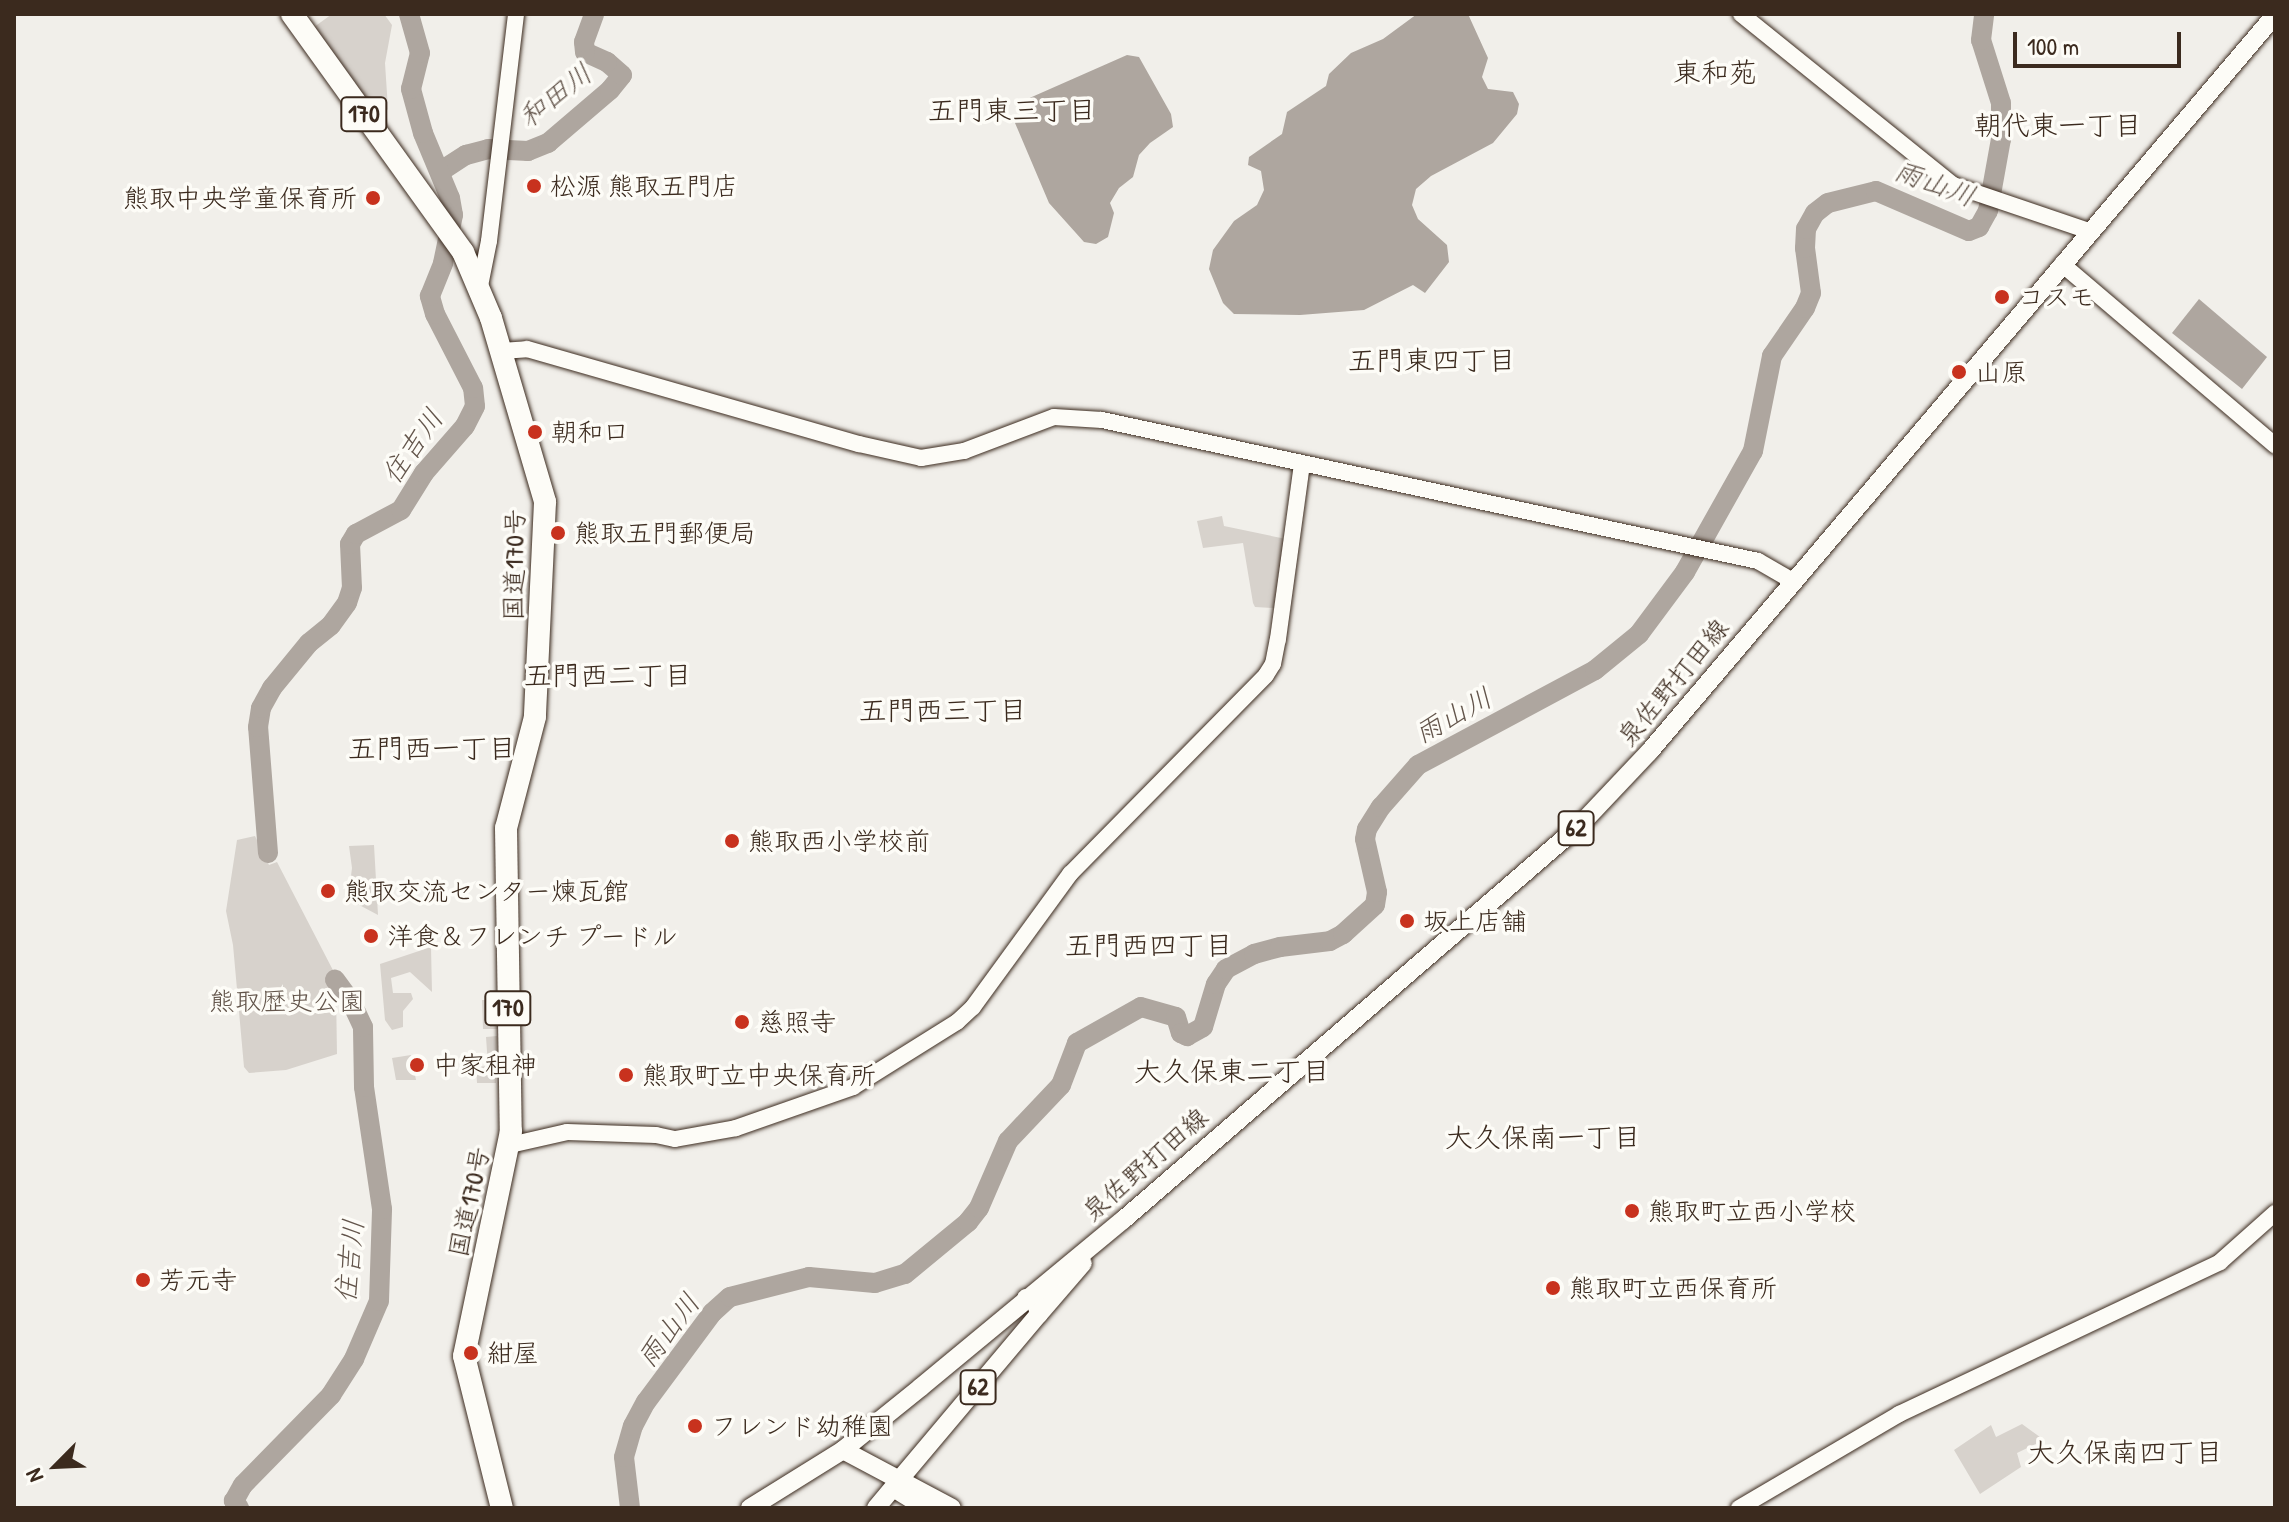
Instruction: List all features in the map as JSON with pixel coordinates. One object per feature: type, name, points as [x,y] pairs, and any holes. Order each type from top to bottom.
[{"type":"highway","name":"国道170号","points":[[292,14],[463,252],[480,286],[545,502],[535,717],[506,828],[510,1145],[464,1356],[502,1508]]},
{"type":"main road","name":"泉佐野打田線","points":[[750,1508],[843,1450],[1123,1220],[1581,824],[1650,751],[2275,15]]},
{"type":"main road","name":"62","points":[[876,1508],[1039,1314],[1123,1220]]},
{"type":"main road","points":[[1026,1298],[1035,1300],[1039,1314]]},
{"type":"main road","points":[[843,1450],[897,1483],[952,1508]]},
{"type":"main road","points":[[897,1483],[926,1508]]},
{"type":"street","points":[[480,286],[516,14]]},
{"type":"street","points":[[1741,14],[1962,189],[2089,231]]},
{"type":"street","points":[[2062,264],[2275,445]]},
{"type":"street","points":[[501,351],[527,349],[859,444],[921,458],[964,451],[1039,421],[1069,417],[1102,420],[1758,561],[1792,581]]},
{"type":"street","points":[[510,1145],[567,1132],[675,1139],[736,1128],[853,1087],[957,1022],[973,1007],[1070,874],[1266,675],[1273,664],[1302,464]]},
{"type":"street","points":[[1739,1508],[1899,1414],[2220,1262],[2275,1213]]},
{"type":"green space","points":[[332,14],[384,14],[392,25],[385,63],[388,109],[379,121],[310,30]]},
{"type":"green space","points":[[1222,516],[1224,526],[1286,539],[1274,608],[1255,607],[1253,603],[1243,543],[1203,548],[1197,521]]},
{"type":"green space","name":"熊取歴史公園","points":[[255,836],[269,865],[277,862],[337,978],[332,981],[336,991],[337,1054],[286,1070],[249,1073],[244,1067],[233,945],[226,911],[237,840]]},
{"type":"green space","points":[[374,845],[378,915],[348,899],[352,868],[349,846]]},
{"type":"green space","points":[[431,947],[432,992],[410,972],[391,978],[393,993],[411,993],[413,999],[403,1011],[403,1027],[392,1030],[385,1020],[380,964]]},
{"type":"green space","points":[[482,1000],[498,1000],[499,1029],[483,1029]]},
{"type":"green space","points":[[497,1036],[496,1083],[477,1083],[476,1067],[488,1066],[486,1037]]},
{"type":"green space","points":[[411,1055],[416,1080],[396,1080],[392,1058]]},
{"type":"green space","points":[[2022,1424],[2044,1440],[2017,1453],[2021,1467],[1980,1494],[1954,1450],[1991,1425],[1996,1437]]},
{"type":"shaded area","points":[[1417,14],[1468,14],[1488,58],[1482,77],[1488,89],[1513,92],[1519,104],[1517,114],[1493,143],[1431,176],[1416,189],[1412,205],[1418,219],[1447,245],[1449,262],[1425,293],[1413,285],[1364,310],[1300,315],[1234,314],[1223,303],[1209,269],[1213,250],[1234,221],[1257,205],[1264,190],[1261,171],[1248,165],[1249,157],[1282,134],[1287,112],[1326,86],[1329,74],[1351,53],[1383,39]]},
{"type":"shaded area","points":[[1127,55],[1139,57],[1171,114],[1173,127],[1139,155],[1133,177],[1119,188],[1110,203],[1114,213],[1108,237],[1096,244],[1084,242],[1049,203],[1015,123],[1025,100]]},
{"type":"shaded area","points":[[2199,299],[2267,357],[2242,389],[2172,333]]},
{"type":"waterway","name":"住吉川","points":[[268,853],[258,727],[261,708],[272,688],[309,643],[331,625],[347,603],[352,588],[350,544],[356,534],[401,510],[424,473],[465,426],[475,406],[473,388],[435,314],[430,296],[443,263],[453,215],[450,198],[423,133],[411,89],[420,53],[409,14]]},
{"type":"waterway","name":"和田川","points":[[441,171],[466,155],[488,149],[528,151],[548,143],[610,90],[622,75],[607,62],[585,52],[584,42],[594,14]]},
{"type":"waterway","name":"雨山川","points":[[630,1508],[624,1457],[633,1426],[646,1402],[712,1313],[730,1297],[809,1277],[875,1283],[905,1274],[968,1222],[979,1208],[1008,1141],[1061,1085],[1077,1043],[1141,1007],[1176,1017],[1181,1033],[1187,1036],[1203,1027],[1216,984],[1226,969],[1254,954],[1280,947],[1330,941],[1343,934],[1375,905],[1377,892],[1365,839],[1367,829],[1381,807],[1418,765],[1595,670],[1639,634],[1685,572],[1753,451],[1772,356],[1805,308],[1811,293],[1805,248],[1806,229],[1815,213],[1828,203],[1876,191],[1969,231],[1979,227],[1988,211],[2001,139],[2001,103],[1981,40],[1984,14]]},
{"type":"waterway","name":"住吉川","points":[[239,1508],[234,1501],[243,1485],[331,1395],[354,1359],[379,1301],[382,1209],[364,1087],[363,1027],[352,1003],[335,980]]},
{"type":"place","name":"松源 熊取五門店","points":[[534,186]]},
{"type":"place","name":"熊取中央学童保育所","points":[[373,198]]},
{"type":"place","name":"コスモ","points":[[2002,297]]},
{"type":"place","name":"山原","points":[[1959,372]]},
{"type":"place","name":"朝和口","points":[[535,432]]},
{"type":"place","name":"熊取五門郵便局","points":[[558,533]]},
{"type":"place","name":"熊取西小学校前","points":[[732,841]]},
{"type":"place","name":"熊取交流センター煉瓦館","points":[[328,891]]},
{"type":"place","name":"坂上店舗","points":[[1407,921]]},
{"type":"place","name":"洋食＆フレンチ プードル","points":[[371,936]]},
{"type":"place","name":"慈照寺","points":[[742,1022]]},
{"type":"place","name":"中家租神","points":[[417,1065]]},
{"type":"place","name":"熊取町立中央保育所","points":[[626,1075]]},
{"type":"place","name":"熊取町立西小学校","points":[[1632,1211]]},
{"type":"place","name":"芳元寺","points":[[143,1280]]},
{"type":"place","name":"熊取町立西保育所","points":[[1553,1288]]},
{"type":"place","name":"紺屋","points":[[471,1353]]},
{"type":"place","name":"フレンド幼稚園","points":[[695,1426]]},
{"type":"district","name":"東和苑","points":[[1715,72]]},
{"type":"district","name":"五門東三丁目","points":[[1012,110]]},
{"type":"district","name":"朝代東一丁目","points":[[2058,125]]},
{"type":"district","name":"五門東四丁目","points":[[1432,360]]},
{"type":"district","name":"五門西二丁目","points":[[608,675]]},
{"type":"district","name":"五門西三丁目","points":[[943,710]]},
{"type":"district","name":"五門西一丁目","points":[[432,748]]},
{"type":"district","name":"五門西四丁目","points":[[1149,945]]},
{"type":"district","name":"大久保東二丁目","points":[[1232,1071]]},
{"type":"district","name":"大久保南一丁目","points":[[1543,1137]]},
{"type":"district","name":"大久保南四丁目","points":[[2125,1452]]}]
